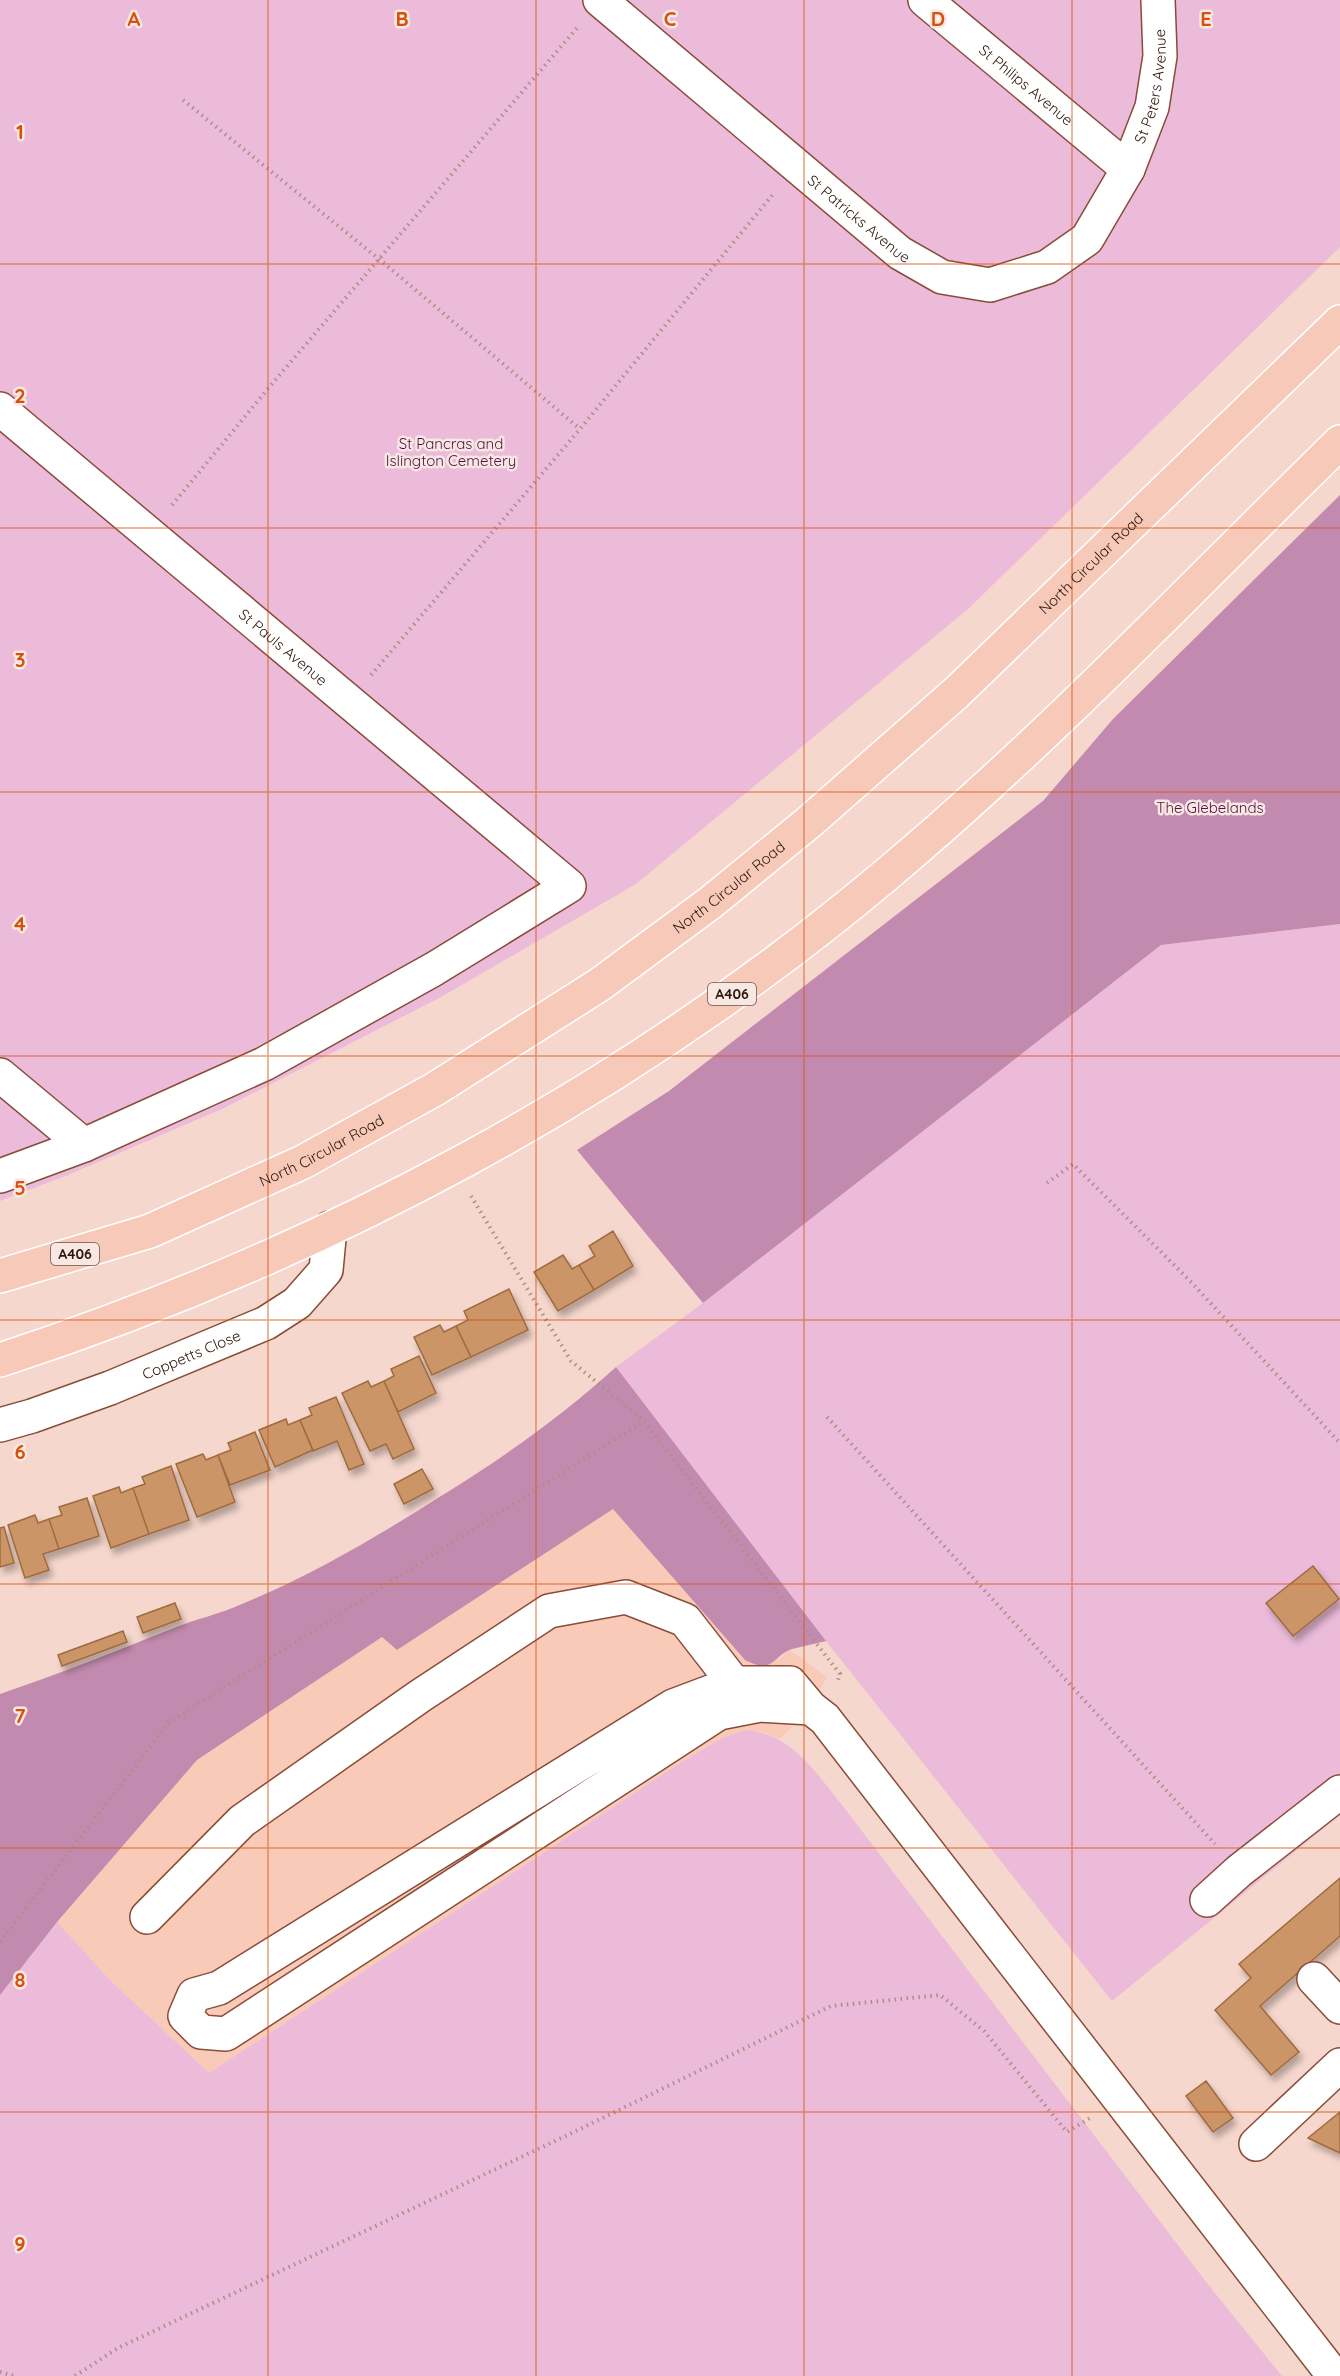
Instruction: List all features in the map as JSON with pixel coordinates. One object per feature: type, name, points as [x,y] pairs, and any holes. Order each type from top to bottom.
[{"type":"highway","name":"North Circular Road","points":[[0,1276],[150,1231],[303,1162],[435,1089],[599,985],[710,903],[808,823],[956,693],[1340,322]]},
{"type":"highway","name":"A406","points":[[0,1360],[187,1292],[330,1228],[456,1166],[571,1101],[749,982],[885,876],[984,789],[1133,648],[1340,442]]},
{"type":"street","name":"St Patricks Avenue","points":[[600,0],[900,253],[942,277],[990,285],[1047,267],[1087,239],[1128,169]]},
{"type":"street","name":"St Philips Avenue","points":[[925,0],[1128,169]]},
{"type":"street","name":"St Peters Avenue","points":[[1128,169],[1152,106],[1160,56],[1158,0]]},
{"type":"street","name":"St Pauls Avenue","points":[[0,409],[569,886],[434,969],[264,1064],[84,1145]]},
{"type":"street","points":[[0,1075],[84,1145],[0,1176]]},
{"type":"street","name":"Coppetts Close","points":[[0,1425],[110,1388],[266,1323],[297,1303],[326,1270],[330,1228]]},
{"type":"street","points":[[147,1917],[242,1821],[420,1696],[549,1611],[626,1598],[685,1620],[734,1683]]},
{"type":"street","points":[[818,1713],[760,1705],[719,1713],[226,2034],[201,2032],[185,2016],[194,1995],[219,1988],[673,1706],[734,1683],[790,1683],[818,1713],[1334,2376]]},
{"type":"street","points":[[1207,1900],[1239,1871],[1340,1792]]},
{"type":"street","points":[[1314,1979],[1340,2007]]},
{"type":"street","points":[[1256,2144],[1340,2065]]},
{"type":"path","points":[[149,532],[271,385],[600,0]]},
{"type":"path","points":[[183,100],[379,260],[580,429]]},
{"type":"path","points":[[350,701],[580,429],[796,167]]},
{"type":"path","points":[[1047,1183],[1073,1164],[1192,1283],[1340,1443]]},
{"type":"path","points":[[471,1195],[571,1361],[644,1421],[840,1674],[818,1713]]},
{"type":"path","points":[[827,1418],[1239,1871]]},
{"type":"path","points":[[0,1942],[168,1723],[644,1421]]},
{"type":"path","points":[[75,2376],[118,2348],[564,2137],[831,2006],[940,1995],[984,2031],[1067,2132],[1119,2099]]},
{"type":"path","points":[[0,2372],[14,2376]]},
{"type":"shaded area","points":[[613,1509],[745,1660],[778,1660],[790,1650],[827,1677],[811,1708],[780,1739],[763,1732],[674,1767],[209,2073],[110,1980],[57,1922],[197,1760],[382,1637],[397,1650]]},
{"type":"green space","name":"St Pancras and Islington Cemetery","points":[[0,0],[1340,0],[1340,247],[968,609],[636,884],[441,997],[222,1109],[68,1175],[0,1201]]},
{"type":"green space","name":"The Glebelands","points":[[1340,495],[1340,924],[1161,945],[703,1303],[577,1150],[669,1091],[1043,801],[1113,719]]},
{"type":"green space","points":[[1340,924],[1340,1815],[1112,2001],[826,1641],[616,1367],[703,1303],[1161,945]]},
{"type":"green space","points":[[616,1367],[826,1641],[792,1649],[767,1665],[762,1666],[745,1660],[613,1509],[397,1650],[382,1637],[197,1760],[57,1922],[0,1995],[0,1694],[182,1625],[234,1608],[319,1568],[393,1526],[487,1467],[532,1436]]},
{"type":"green space","points":[[746,1730],[762,1733],[790,1747],[822,1780],[1210,2287],[1282,2376],[0,2376],[0,1995],[57,1922],[110,1980],[209,2073],[674,1767],[722,1738]]},
{"type":"building","points":[[613,1231],[633,1266],[594,1290],[579,1265],[595,1256],[589,1246]]},
{"type":"building","points":[[563,1255],[572,1269],[579,1265],[594,1290],[558,1311],[534,1272]]},
{"type":"building","points":[[509,1289],[528,1330],[471,1357],[456,1326],[468,1320],[464,1311]]},
{"type":"building","points":[[440,1325],[444,1332],[456,1326],[471,1357],[432,1375],[414,1337]]},
{"type":"building","points":[[419,1356],[436,1393],[398,1412],[384,1381],[394,1376],[391,1369]]},
{"type":"building","points":[[368,1381],[371,1387],[384,1381],[414,1449],[393,1459],[386,1444],[370,1451],[342,1393]]},
{"type":"building","points":[[336,1397],[364,1464],[349,1470],[337,1441],[313,1451],[300,1420],[312,1415],[309,1408]]},
{"type":"building","points":[[286,1419],[288,1425],[300,1420],[313,1450],[275,1467],[259,1430]]},
{"type":"building","points":[[255,1432],[270,1470],[230,1485],[218,1455],[231,1450],[228,1443]]},
{"type":"building","points":[[203,1454],[206,1460],[218,1455],[235,1502],[197,1517],[176,1464]]},
{"type":"building","points":[[171,1466],[189,1520],[149,1534],[133,1488],[145,1484],[142,1477]]},
{"type":"building","points":[[422,1469],[433,1489],[404,1504],[394,1484]]},
{"type":"building","points":[[119,1487],[121,1493],[133,1488],[149,1534],[111,1548],[93,1496]]},
{"type":"building","points":[[87,1498],[99,1536],[59,1549],[49,1519],[62,1515],[59,1507]]},
{"type":"building","points":[[35,1515],[38,1523],[49,1519],[59,1549],[43,1554],[49,1570],[25,1578],[8,1525]]},
{"type":"building","points":[[4,1527],[14,1563],[0,1567],[0,1528]]},
{"type":"building","points":[[1313,1566],[1339,1599],[1293,1636],[1266,1603]]},
{"type":"building","points":[[175,1603],[181,1619],[143,1633],[137,1617]]},
{"type":"building","points":[[123,1631],[127,1642],[62,1666],[58,1655]]},
{"type":"building","points":[[1340,1878],[1340,1936],[1260,2006],[1299,2052],[1271,2075],[1215,2010],[1251,1978],[1239,1964]]},
{"type":"building","points":[[1206,2081],[1233,2118],[1213,2132],[1186,2096]]},
{"type":"building","points":[[1340,2112],[1340,2153],[1308,2138]]}]
